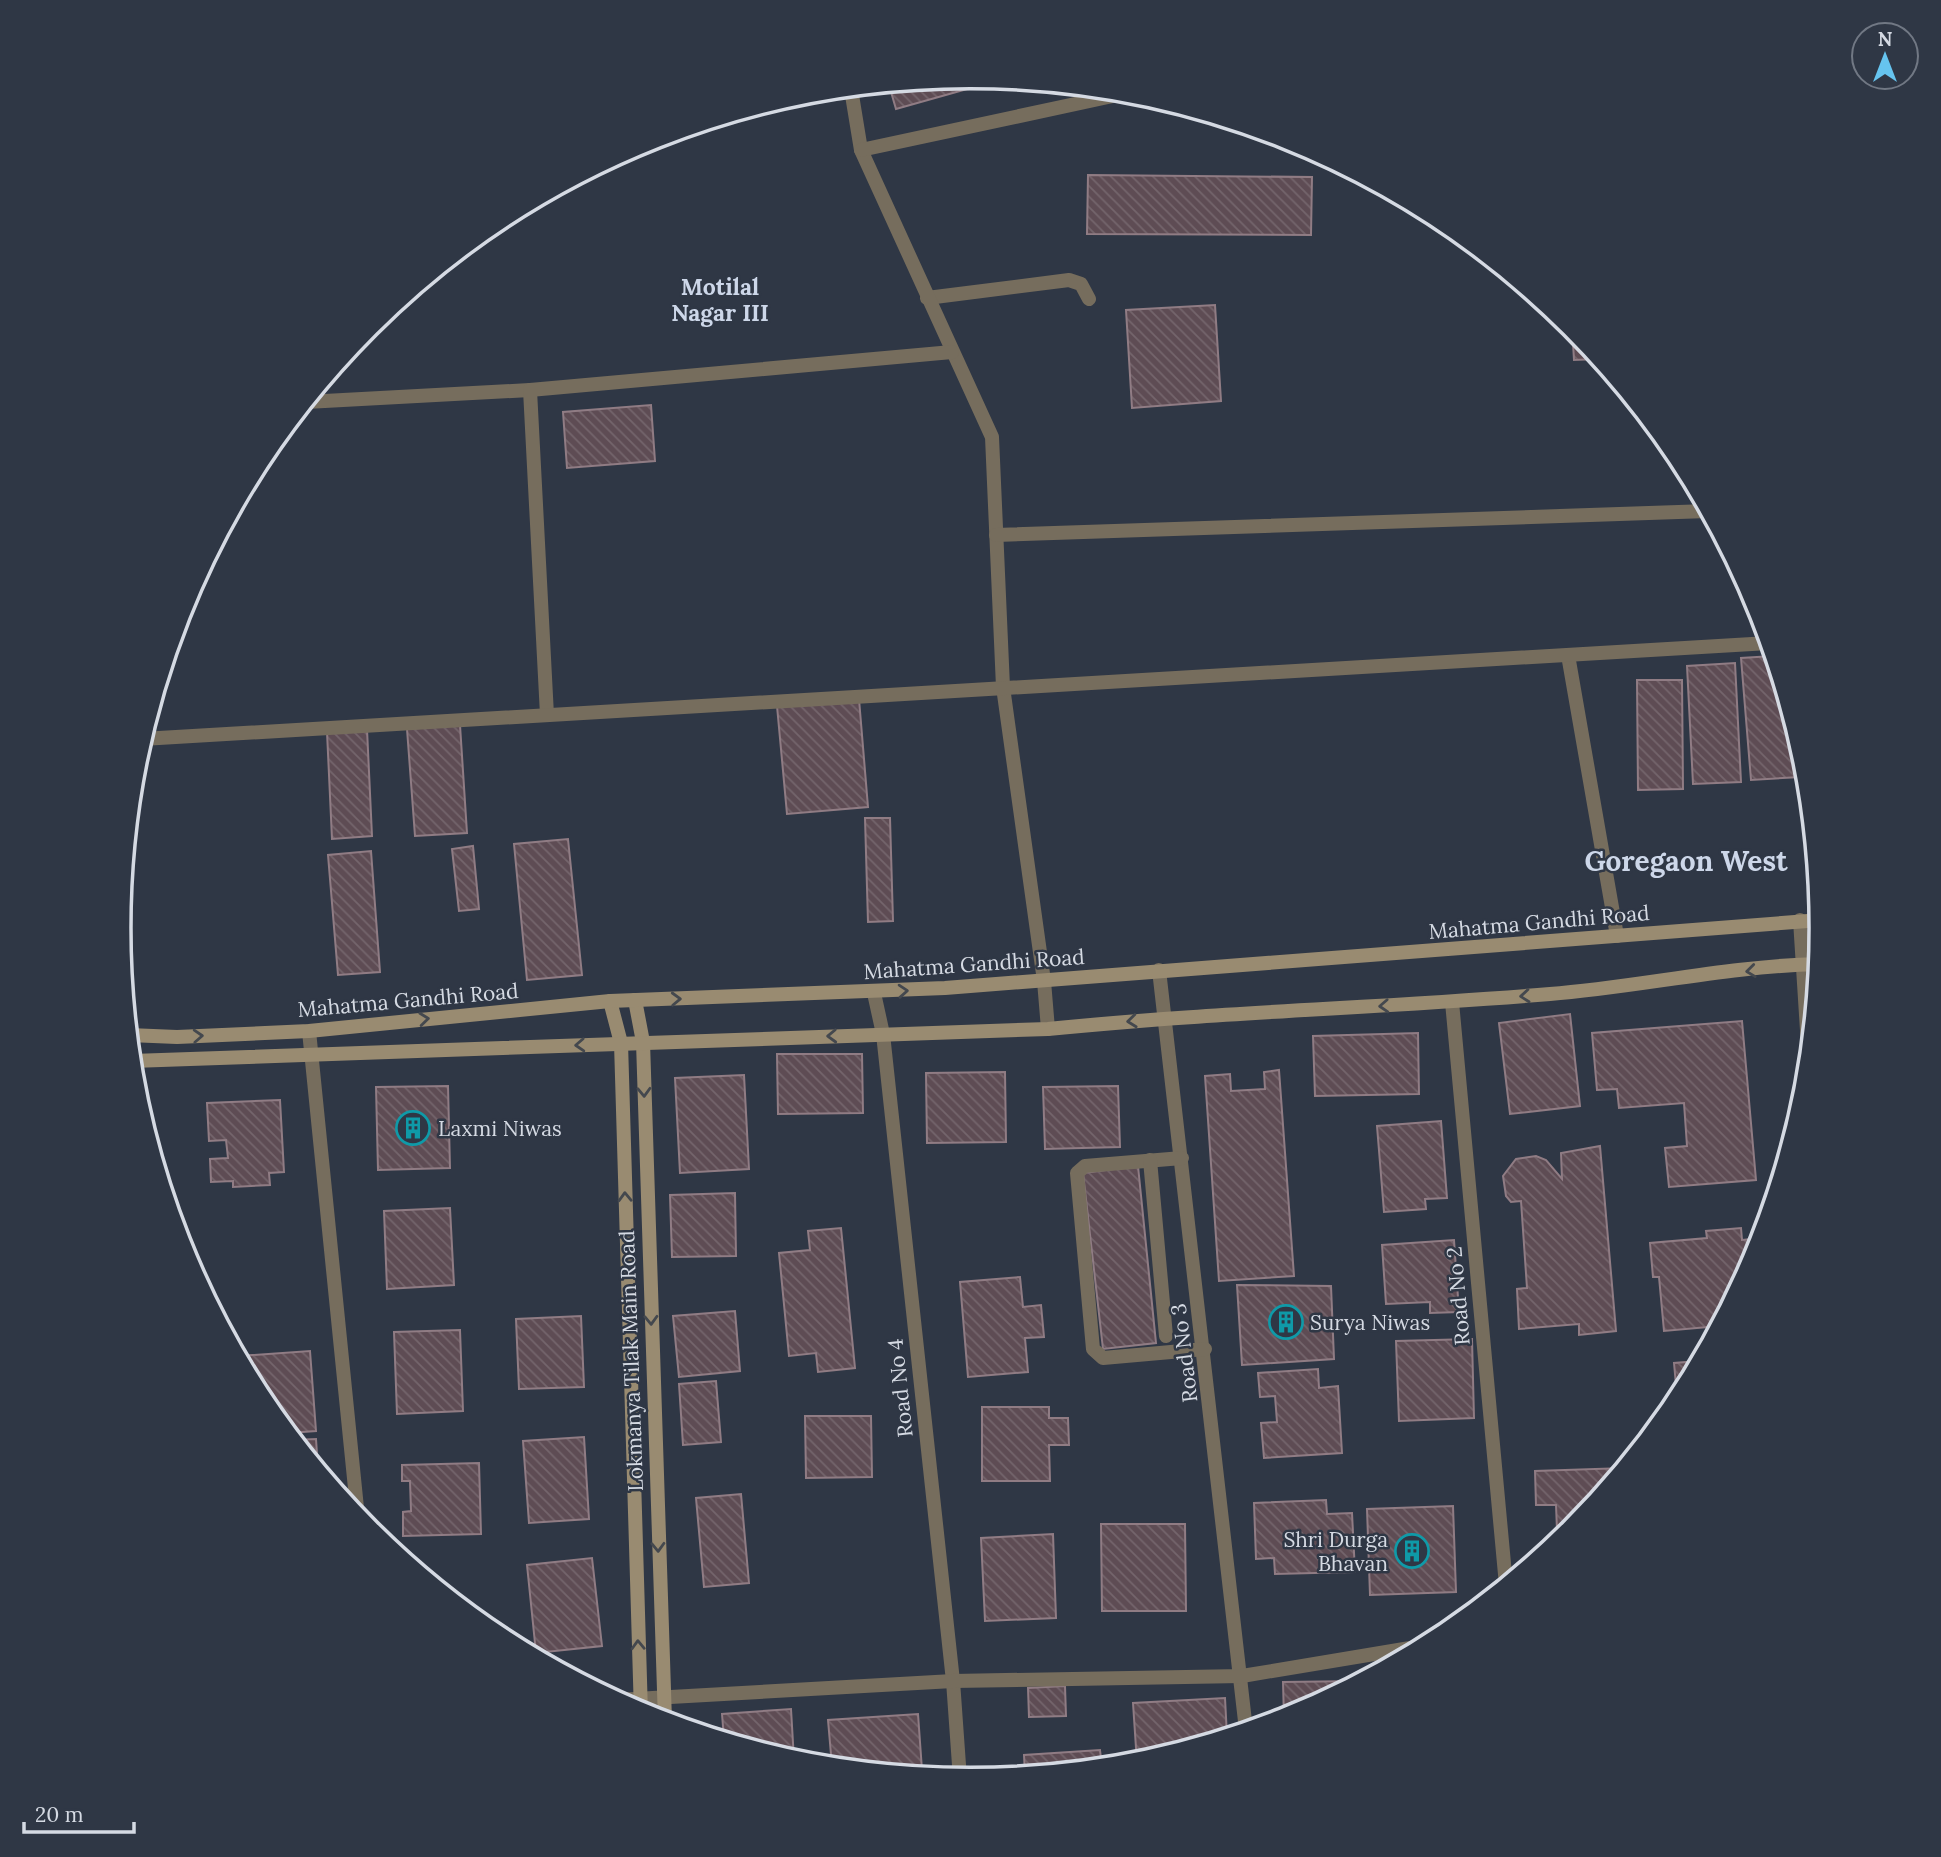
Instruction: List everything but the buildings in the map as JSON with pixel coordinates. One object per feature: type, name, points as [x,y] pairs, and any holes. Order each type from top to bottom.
[{"type":"main road","name":"Mahatma Gandhi Road","points":[[138,1035],[177,1037],[309,1031],[635,1000],[874,993],[1810,920]]},
{"type":"main road","points":[[142,1062],[643,1042],[1048,1030],[1165,1017],[1452,1002],[1593,990],[1809,964]]},
{"type":"main road","name":"Lokmanya Tilak Main Road","points":[[635,1000],[643,1042],[664,1709]]},
{"type":"main road","name":"Lokmanya Tilak Main Road","points":[[610,1002],[621,1043],[640,1700]]},
{"type":"street","points":[[852,97],[861,150],[992,438],[1003,687],[1044,981],[1048,1030]]},
{"type":"street","points":[[861,150],[1098,99]]},
{"type":"street","points":[[927,298],[1069,280],[1081,284],[1089,299]]},
{"type":"street","points":[[319,401],[530,390],[952,352]]},
{"type":"street","points":[[530,390],[547,715]]},
{"type":"street","points":[[996,536],[1698,511]]},
{"type":"street","points":[[153,738],[1759,644]]},
{"type":"street","points":[[1568,655],[1617,936]]},
{"type":"street","points":[[1800,920],[1800,964],[1805,1017]]},
{"type":"street","name":"Road No 3","points":[[1159,970],[1205,1349],[1245,1721]]},
{"type":"street","name":"Road No 4","points":[[874,993],[883,1034],[953,1681],[959,1768]]},
{"type":"street","name":"Road No 2","points":[[1452,1002],[1505,1574]]},
{"type":"street","points":[[309,1031],[356,1500]]},
{"type":"street","points":[[1182,1158],[1085,1166],[1077,1173],[1093,1349],[1103,1358],[1205,1349]]},
{"type":"street","points":[[1150,1160],[1167,1336]]},
{"type":"street","points":[[647,1703],[662,1697],[953,1681],[1242,1676],[1398,1650]]},
{"type":"place","name":"Laxmi Niwas","points":[[413,1128]]},
{"type":"place","name":"Surya Niwas","points":[[1286,1322]]},
{"type":"place","name":"Shri Durga Bhavan","points":[[1412,1551]]},
{"type":"district","name":"Motilal Nagar III","points":[[720,299]]},
{"type":"district","name":"Goregaon West","points":[[1686,861]]}]
